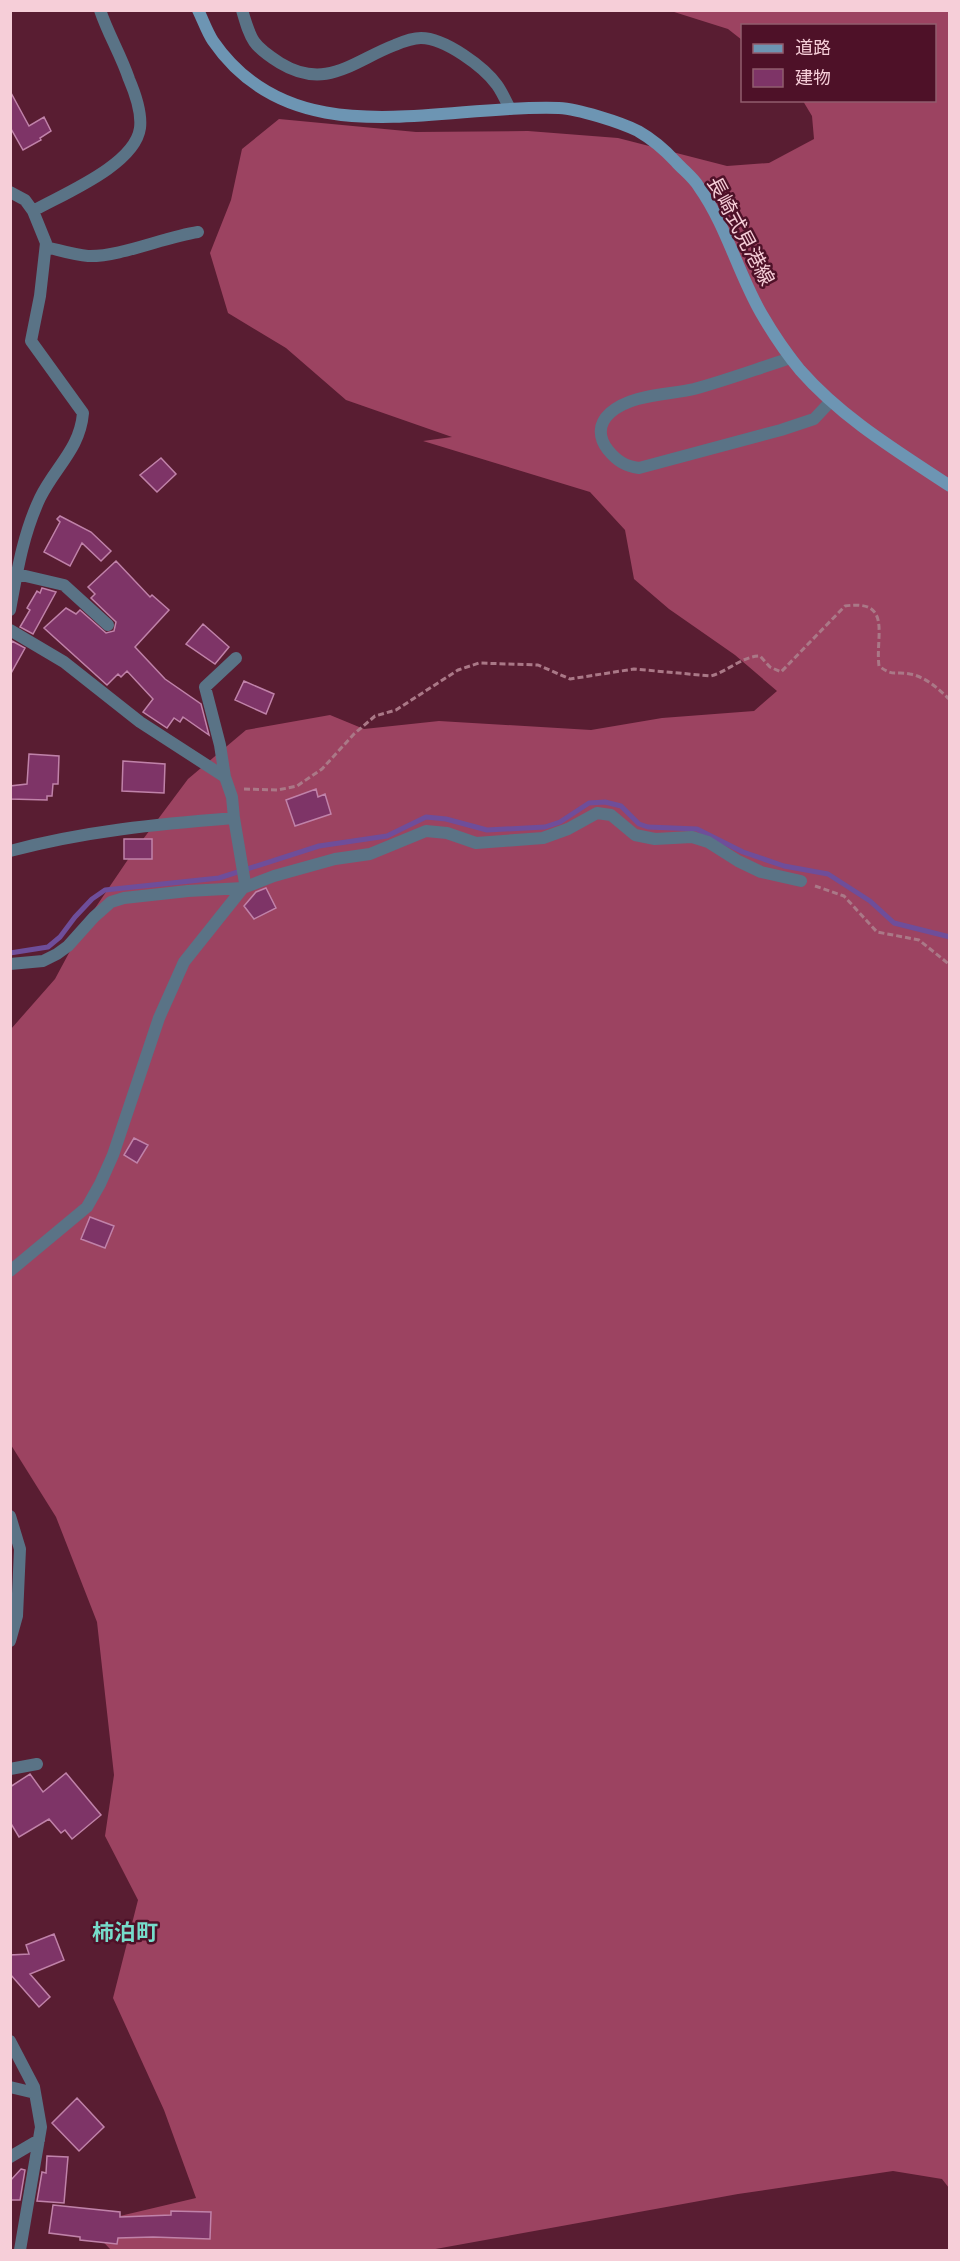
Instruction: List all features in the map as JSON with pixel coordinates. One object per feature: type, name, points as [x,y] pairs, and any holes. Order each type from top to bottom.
[{"type":"main road","name":"長崎式見港線","points":[[198,10],[213,41],[238,69],[264,90],[303,108],[340,115],[378,118],[561,108],[601,118],[638,131],[663,148],[698,185],[761,313],[800,369],[856,423],[950,486]]},
{"type":"street","points":[[33,210],[109,169],[132,148],[140,129],[139,109],[131,82],[122,58],[106,29],[100,10]]},
{"type":"street","points":[[242,10],[250,37],[260,50],[285,65],[309,75],[330,75],[380,51],[422,38],[442,44],[475,62],[497,85],[510,109]]},
{"type":"street","points":[[10,192],[25,200],[33,210],[46,248],[31,341],[82,413],[82,423],[76,443],[40,497],[26,531],[10,610]]},
{"type":"street","points":[[46,248],[87,256],[107,254],[182,234],[198,232]]},
{"type":"street","points":[[792,358],[694,389],[633,402],[612,411],[606,417],[600,432],[602,440],[617,460],[639,468],[814,419],[831,401]]},
{"type":"street","points":[[17,574],[64,585],[108,625]]},
{"type":"street","points":[[10,630],[64,662],[140,722],[228,782]]},
{"type":"street","points":[[10,1271],[87,1207],[113,1155],[159,1018],[184,962],[244,885],[228,782],[205,687],[236,658]]},
{"type":"street","points":[[10,964],[44,961],[57,954],[68,946],[111,902],[124,898],[244,885],[335,859],[369,854],[426,831],[447,833],[476,843],[543,838],[568,830],[597,813],[610,815],[635,835],[655,838],[692,837],[708,842],[761,872],[801,881]]},
{"type":"street","points":[[10,850],[118,828],[234,818]]},
{"type":"street","points":[[10,1516],[20,1549],[17,1616],[10,1641]]},
{"type":"street","points":[[10,1769],[37,1764]]},
{"type":"street","points":[[10,2041],[15,2047],[35,2092],[41,2127],[20,2250]]},
{"type":"street","points":[[10,2087],[35,2092]]},
{"type":"street","points":[[10,2157],[39,2140]]},
{"type":"path","points":[[228,782],[278,790],[297,786],[322,769],[354,734],[375,716],[396,710],[458,670],[479,663],[538,665],[570,679],[634,669],[711,676],[752,656],[760,656],[770,667],[781,672],[845,606],[860,603],[872,608],[878,615],[879,666],[894,675],[909,673],[928,681],[950,700]]},
{"type":"path","points":[[801,881],[844,896],[877,932],[919,940],[950,965]]},
{"type":"shaded area","points":[[671,11],[949,11],[949,2188],[942,2179],[893,2171],[738,2194],[430,2250],[111,2250],[86,2224],[196,2198],[164,2110],[113,1998],[138,1900],[105,1836],[114,1775],[97,1622],[56,1517],[11,1445],[11,1029],[55,979],[85,923],[129,858],[188,779],[246,730],[330,715],[364,729],[439,721],[591,730],[662,718],[754,711],[777,691],[735,655],[669,609],[634,579],[625,530],[590,492],[423,441],[452,437],[346,400],[286,348],[228,313],[210,253],[231,200],[242,149],[279,119],[416,132],[528,131],[618,138],[727,166],[769,163],[814,139],[812,116],[804,102],[936,102],[936,24],[741,24],[741,39],[728,29]]},
{"type":"building","points":[[10,91],[29,126],[44,117],[51,131],[40,138],[41,140],[23,150],[10,127]]},
{"type":"building","points":[[161,458],[176,474],[157,492],[140,475]]},
{"type":"building","points":[[60,516],[91,532],[111,551],[101,561],[82,543],[70,566],[44,552],[60,522],[57,519]]},
{"type":"building","points":[[116,561],[150,597],[152,595],[169,610],[135,647],[165,679],[201,704],[209,735],[183,717],[180,722],[174,718],[167,728],[143,712],[153,699],[127,671],[121,677],[118,674],[107,685],[44,628],[66,608],[76,614],[80,610],[106,633],[114,631],[116,622],[91,598],[95,594],[88,587]]},
{"type":"building","points":[[42,588],[56,592],[33,634],[20,627],[30,610],[27,608],[37,591],[40,593]]},
{"type":"building","points":[[203,624],[229,647],[215,664],[186,644]]},
{"type":"building","points":[[12,641],[25,648],[10,675],[10,644]]},
{"type":"building","points":[[244,681],[274,694],[266,714],[235,700]]},
{"type":"building","points":[[29,754],[59,756],[58,784],[53,784],[52,796],[47,796],[47,800],[10,799],[10,786],[27,784]]},
{"type":"building","points":[[123,761],[165,764],[164,793],[122,791]]},
{"type":"building","points":[[316,789],[318,797],[325,794],[331,814],[295,826],[286,800]]},
{"type":"building","points":[[124,839],[152,839],[152,859],[124,859]]},
{"type":"building","points":[[266,888],[276,908],[254,919],[244,906],[256,892]]},
{"type":"building","points":[[134,1138],[148,1145],[137,1163],[124,1155]]},
{"type":"building","points":[[90,1217],[114,1226],[105,1248],[81,1239]]},
{"type":"building","points":[[66,1773],[101,1815],[72,1839],[65,1830],[61,1833],[49,1819],[19,1837],[10,1822],[10,1787],[30,1774],[43,1792]]},
{"type":"building","points":[[54,1934],[64,1960],[30,1974],[50,1997],[39,2007],[10,1974],[10,1955],[29,1954],[26,1945]]},
{"type":"building","points":[[77,2098],[104,2127],[79,2151],[52,2123]]},
{"type":"building","points":[[47,2156],[68,2157],[64,2203],[37,2201],[42,2172],[46,2173]]},
{"type":"building","points":[[21,2169],[25,2170],[20,2200],[10,2200],[10,2181]]},
{"type":"building","points":[[53,2205],[120,2212],[120,2217],[171,2215],[171,2211],[211,2212],[210,2239],[118,2238],[117,2244],[80,2240],[80,2237],[49,2233]]},
{"type":"waterway","points":[[10,953],[48,947],[60,937],[92,899],[105,890],[219,878],[319,846],[387,836],[426,817],[446,819],[487,830],[545,827],[560,822],[589,803],[605,802],[621,806],[639,824],[648,827],[697,829],[743,852],[784,866],[828,874],[870,901],[894,923],[950,937]]},
{"type":"district","name":"柿泊町","points":[[125,1932]]}]
